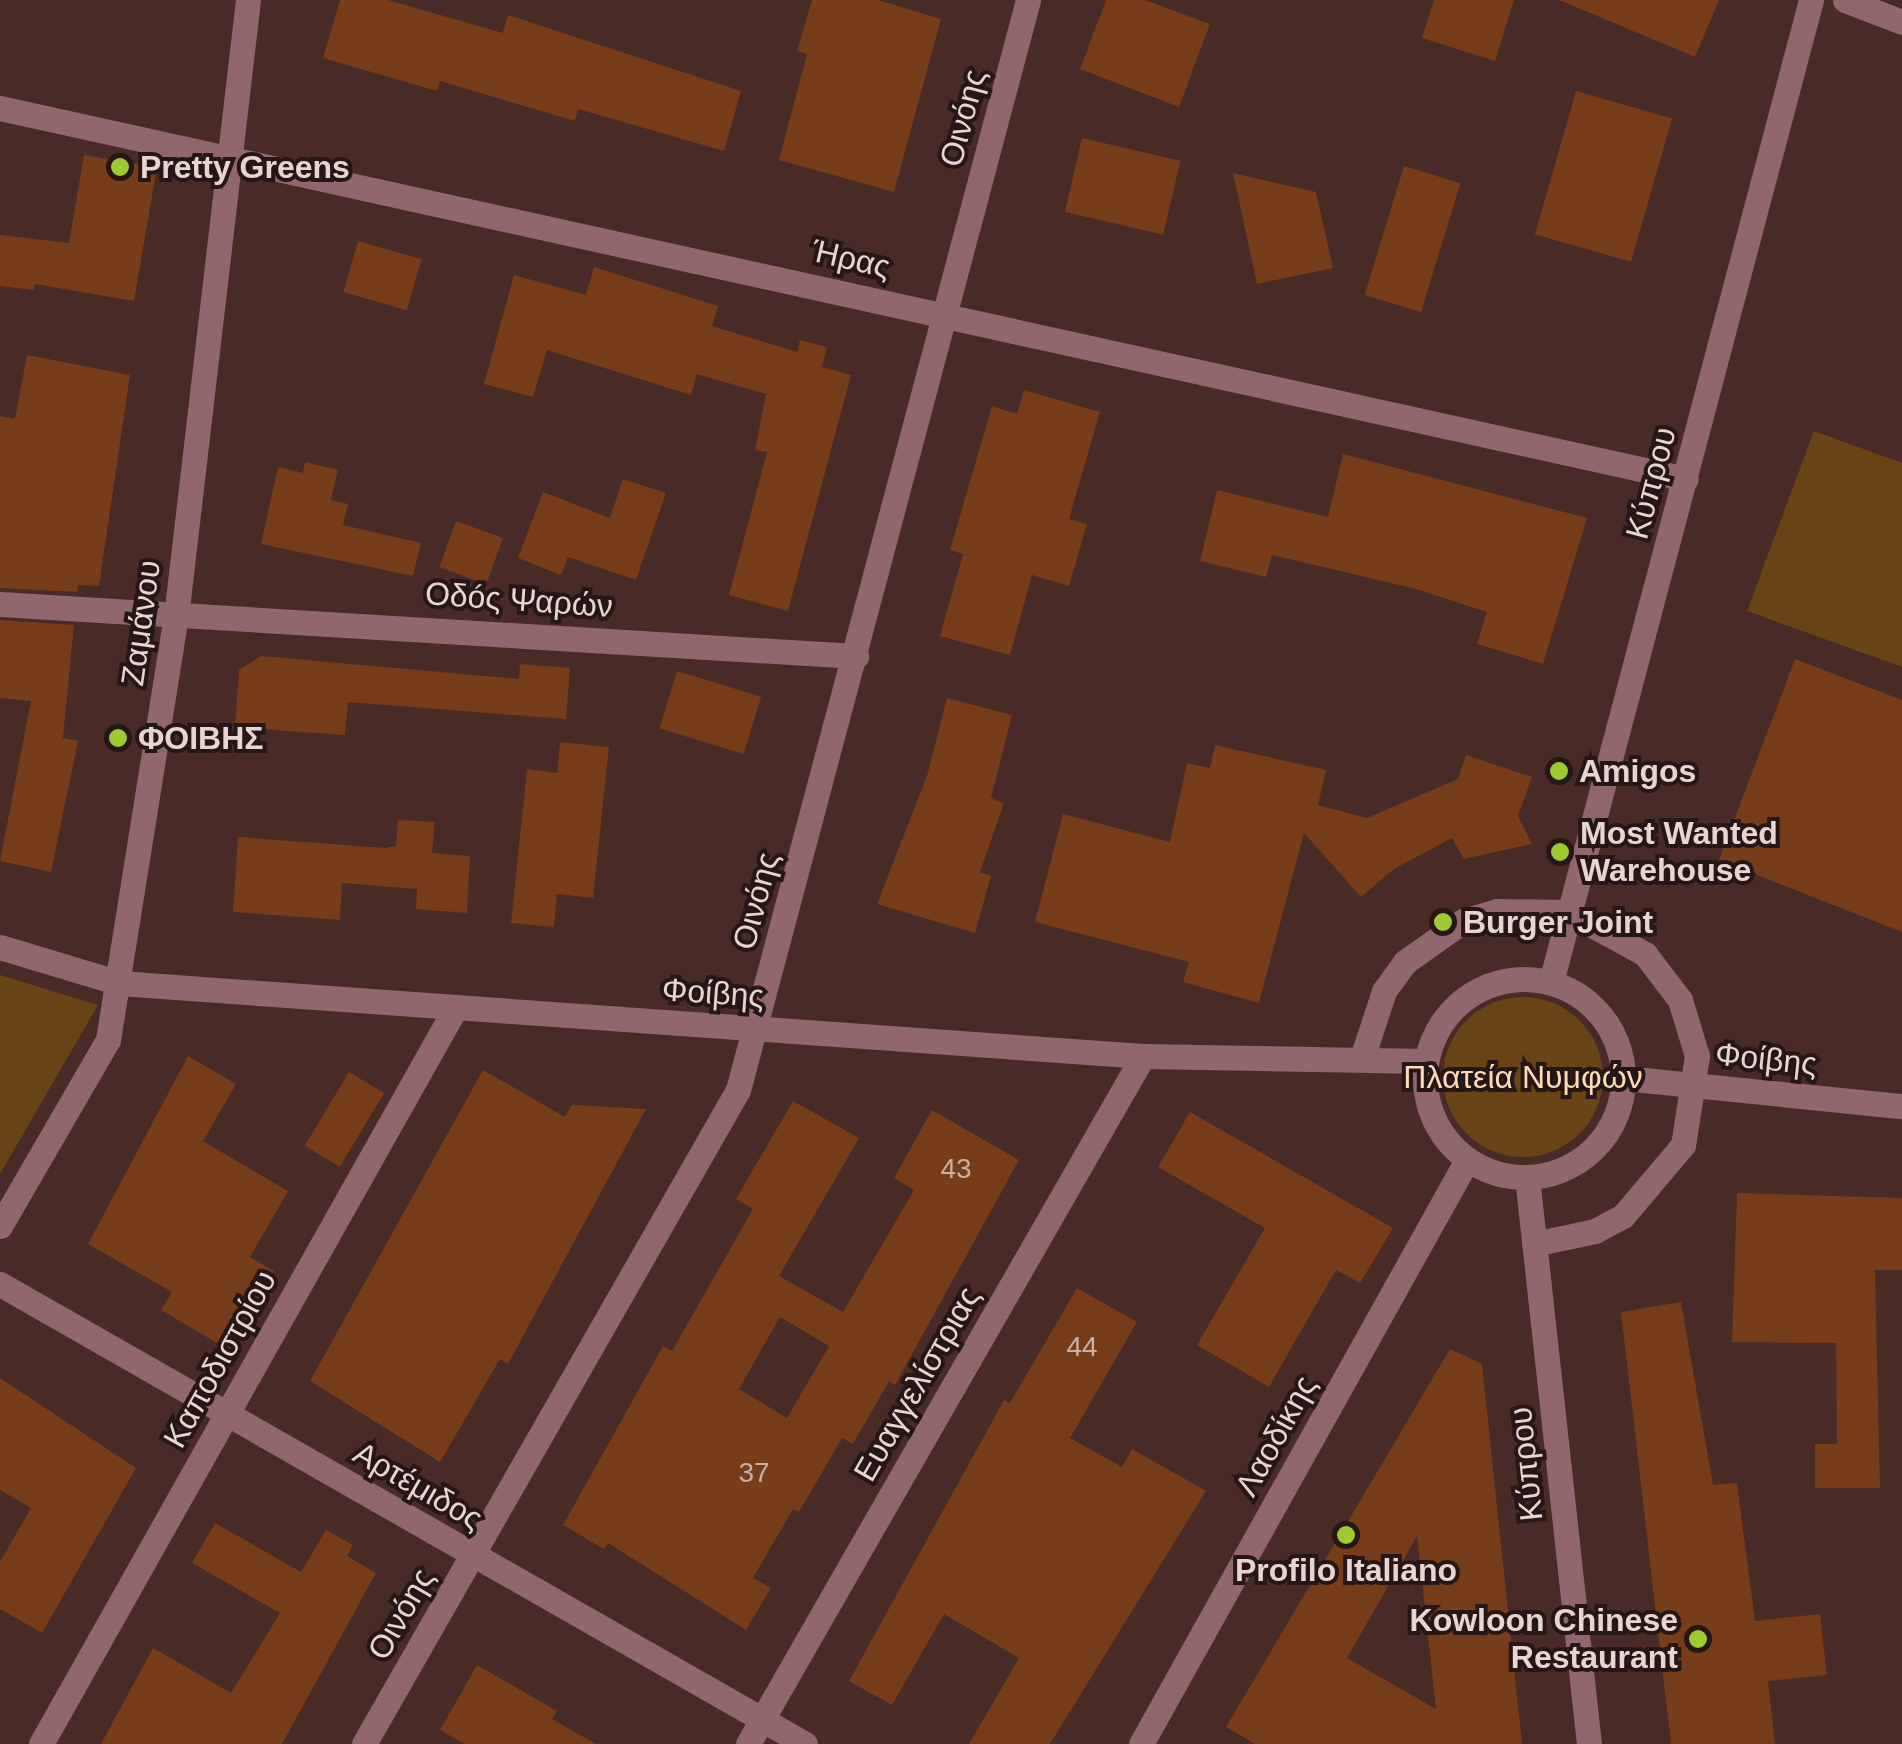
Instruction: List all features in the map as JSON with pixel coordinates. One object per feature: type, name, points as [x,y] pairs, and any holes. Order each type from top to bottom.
[{"type":"street","name":"Ζαμάνου","points":[[0,1226],[108,1040],[178,608],[234,153],[248,0]]},
{"type":"street","name":"Κύπρου","points":[[1550,982],[1811,0]]},
{"type":"street","points":[[1845,0],[1902,22]]},
{"type":"street","name":"Οινόης","points":[[364,1744],[738,1090],[945,314],[1020,2]]},
{"type":"street","name":"Ήρας","points":[[0,108],[234,153],[1686,479]]},
{"type":"street","name":"Οδóς Ψαρών","points":[[0,604],[178,608],[856,656]]},
{"type":"street","points":[[1362,1058],[1384,991],[1432,938],[1497,911],[1568,912],[1622,935],[1664,975],[1691,1027],[1698,1084],[1683,1145],[1648,1196],[1595,1231],[1534,1244]]},
{"type":"street","name":"Φοίβης","points":[[0,947],[119,983],[1143,1056],[1426,1061]]},
{"type":"street","points":[[1517,979],[1550,982],[1604,1018],[1624,1078],[1619,1108],[1584,1158],[1527,1177],[1467,1160],[1432,1116],[1426,1061],[1442,1021],[1475,992],[1517,979]]},
{"type":"street","name":"Καποδιστρίου","points":[[41,1744],[456,1007]]},
{"type":"street","name":"Ευαγγελίστριας","points":[[748,1744],[1143,1056]]},
{"type":"street","name":"Φοίβης","points":[[1624,1078],[1902,1106]]},
{"type":"street","name":"Λαοδίκης","points":[[1141,1744],[1467,1160]]},
{"type":"street","name":"Κύπρου","points":[[1527,1177],[1590,1744]]},
{"type":"street","name":"Αρτέμιδος","points":[[0,1284],[804,1744]]},
{"type":"green space","points":[[1814,431],[1902,463],[1902,667],[1747,611]]},
{"type":"green space","points":[[0,975],[98,1005],[0,1174]]},
{"type":"green space","name":"Πλατεία Νυμφών","points":[[1523,997],[1554,1003],[1579,1021],[1597,1046],[1603,1077],[1597,1108],[1579,1133],[1554,1151],[1523,1157],[1492,1151],[1467,1133],[1449,1108],[1443,1077],[1449,1046],[1467,1021],[1492,1003]]},
{"type":"building","points":[[340,0],[388,0],[503,33],[508,15],[741,91],[724,151],[578,109],[575,121],[440,81],[437,91],[323,58]]},
{"type":"building","points":[[812,0],[878,0],[941,19],[894,192],[779,160],[807,54],[797,51]]},
{"type":"building","points":[[1106,0],[1145,0],[1210,24],[1179,107],[1080,69]]},
{"type":"building","points":[[1434,0],[1514,0],[1495,61],[1422,38]]},
{"type":"building","points":[[1559,0],[1719,0],[1695,57]]},
{"type":"building","points":[[1576,91],[1672,119],[1631,262],[1535,234]]},
{"type":"building","points":[[1082,138],[1180,161],[1163,235],[1065,212]]},
{"type":"building","points":[[84,155],[157,167],[134,301],[35,284],[34,290],[0,286],[0,235],[69,243]]},
{"type":"building","points":[[1404,166],[1460,183],[1421,312],[1365,295]]},
{"type":"building","points":[[1233,173],[1316,192],[1333,268],[1257,284]]},
{"type":"building","points":[[358,241],[421,259],[407,310],[343,292]]},
{"type":"building","points":[[594,267],[718,306],[712,326],[797,352],[800,340],[827,347],[822,367],[851,375],[788,611],[729,595],[767,452],[755,450],[766,394],[697,374],[691,395],[547,350],[533,397],[484,384],[514,275],[586,295]]},
{"type":"building","points":[[27,355],[130,375],[99,586],[78,585],[77,592],[0,588],[0,416],[15,419]]},
{"type":"building","points":[[1024,390],[1100,412],[1069,519],[1087,524],[1069,586],[1032,575],[1010,655],[940,636],[963,554],[950,550],[992,406],[1017,414]]},
{"type":"building","points":[[1343,454],[1587,518],[1543,664],[1477,644],[1487,612],[1416,589],[1272,555],[1266,577],[1200,561],[1217,490],[1328,517]]},
{"type":"building","points":[[305,462],[338,470],[331,500],[348,504],[343,525],[421,543],[413,576],[261,544],[278,467],[303,473]]},
{"type":"building","points":[[623,479],[666,493],[636,580],[568,557],[561,575],[518,558],[543,492],[610,518]]},
{"type":"building","points":[[456,521],[503,538],[486,584],[439,567]]},
{"type":"building","points":[[0,620],[74,625],[63,738],[78,741],[51,872],[0,861],[31,701],[0,698]]},
{"type":"building","points":[[261,656],[519,679],[520,664],[570,668],[566,719],[348,702],[345,735],[235,727],[239,670]]},
{"type":"building","points":[[1795,659],[1902,700],[1902,932],[1719,860]]},
{"type":"building","points":[[677,671],[761,697],[744,754],[659,728]]},
{"type":"building","points":[[947,698],[1012,715],[991,798],[1004,803],[980,872],[991,876],[975,933],[877,904],[927,776]]},
{"type":"building","points":[[560,742],[609,747],[593,898],[557,894],[554,927],[511,923],[527,769],[557,773]]},
{"type":"building","points":[[1215,745],[1326,770],[1318,805],[1367,818],[1458,779],[1466,755],[1532,777],[1518,816],[1532,844],[1464,859],[1452,838],[1394,869],[1361,897],[1304,833],[1259,1003],[1183,982],[1189,962],[1035,922],[1063,814],[1170,842],[1187,763],[1210,768]]},
{"type":"building","points":[[398,820],[435,822],[432,853],[470,856],[467,913],[416,909],[417,889],[342,883],[340,920],[233,912],[238,837],[385,848],[396,846]]},
{"type":"building","points":[[188,1056],[236,1084],[203,1141],[288,1191],[250,1257],[274,1271],[229,1350],[161,1310],[172,1292],[88,1244]]},
{"type":"building","points":[[483,1070],[565,1117],[572,1105],[646,1109],[508,1364],[500,1359],[440,1462],[310,1381]]},
{"type":"building","points":[[349,1072],[384,1093],[340,1167],[305,1146]]},
{"type":"building","points":[[793,1101],[859,1138],[779,1276],[843,1312],[914,1190],[894,1178],[932,1110],[1019,1160],[895,1385],[889,1381],[853,1444],[842,1438],[799,1512],[793,1509],[753,1578],[771,1588],[746,1630],[608,1543],[604,1549],[563,1525],[663,1346],[672,1351],[753,1209],[736,1199]],"holes":[[[780,1317],[829,1346],[787,1418],[739,1389]]]},
{"type":"building","points":[[1190,1112],[1393,1228],[1360,1283],[1336,1270],[1269,1387],[1197,1345],[1265,1228],[1158,1167]]},
{"type":"building","points":[[1737,1193],[1902,1198],[1902,1270],[1875,1270],[1880,1488],[1815,1488],[1815,1444],[1837,1444],[1836,1343],[1732,1342]]},
{"type":"building","points":[[1077,1288],[1137,1322],[1070,1438],[1122,1467],[1132,1449],[1206,1491],[1050,1744],[969,1744],[1019,1658],[944,1614],[892,1705],[849,1681],[1004,1400],[1010,1403]]},
{"type":"building","points":[[1681,1302],[1713,1485],[1737,1483],[1755,1621],[1820,1614],[1827,1675],[1768,1681],[1775,1744],[1671,1744],[1621,1312]]},
{"type":"building","points":[[1450,1349],[1482,1364],[1522,1744],[1255,1744],[1226,1727]],"holes":[[[1417,1536],[1436,1709],[1347,1658]]]},
{"type":"building","points":[[0,1378],[136,1468],[42,1633],[0,1609],[0,1562],[31,1508],[0,1490]]},
{"type":"building","points":[[215,1523],[301,1572],[326,1530],[353,1545],[347,1556],[376,1573],[282,1744],[101,1744],[153,1648],[231,1693],[280,1613],[192,1563]]},
{"type":"building","points":[[477,1665],[557,1711],[552,1719],[596,1744],[465,1744],[440,1730]]},
{"type":"place","name":"Pretty Greens","points":[[120,167]]},
{"type":"place","name":"ΦΟΙΒΗΣ","points":[[118,738]]},
{"type":"place","name":"Amigos","points":[[1559,771]]},
{"type":"place","name":"Most Wanted Warehouse","points":[[1560,852]]},
{"type":"place","name":"Burger Joint","points":[[1443,922]]},
{"type":"place","name":"Profilo Italiano","points":[[1346,1535]]},
{"type":"place","name":"Kowloon Chinese Restaurant","points":[[1698,1639]]}]
